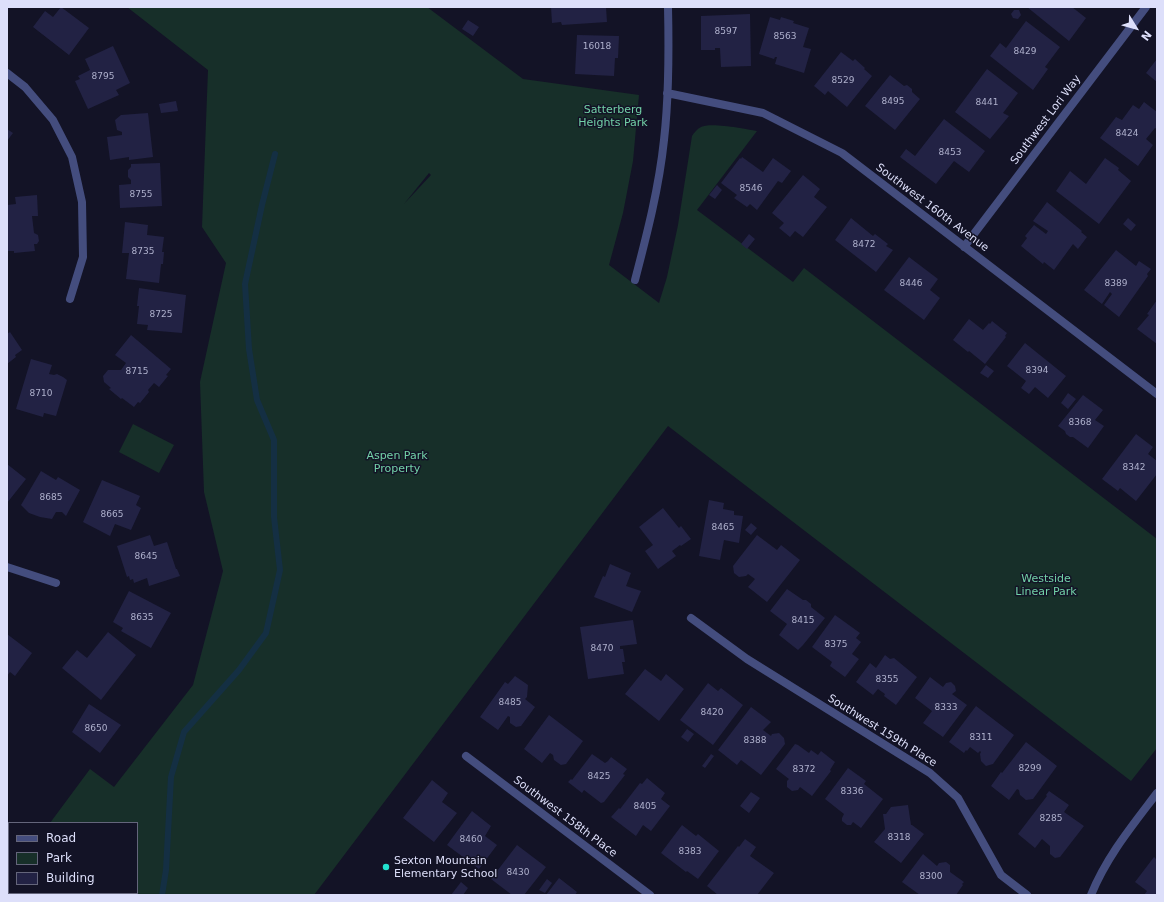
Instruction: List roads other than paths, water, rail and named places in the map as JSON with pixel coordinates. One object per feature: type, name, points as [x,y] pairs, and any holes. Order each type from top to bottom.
[{"type":"street","points":[[635,280],[652,214],[664,140],[667,92],[668,7]]},
{"type":"street","name":"Southwest Lori Way","points":[[964,247],[1146,7]]},
{"type":"street","points":[[7,73],[25,86],[53,120],[72,157],[82,202],[83,257],[70,299]]},
{"type":"street","name":"Southwest 160th Avenue","points":[[667,92],[763,113],[842,153],[1157,394]]},
{"type":"street","points":[[7,567],[56,582]]},
{"type":"street","name":"Southwest 159th Place","points":[[691,618],[747,659],[930,773],[958,798],[1001,875],[1027,895]]},
{"type":"street","name":"Southwest 158th Place","points":[[466,756],[650,895]]},
{"type":"street","points":[[1091,895],[1117,845],[1157,793]]},
{"type":"waterway","points":[[162,895],[166,870],[171,777],[184,732],[239,670],[266,633],[280,570],[274,517],[274,440],[257,400],[249,349],[245,284],[275,154]]},
{"type":"place","name":"Sexton Mountain Elementary School","points":[[386,867]]},
{"type":"park label","name":"Satterberg Heights Park","points":[[613,116]]},
{"type":"park label","name":"Aspen Park Property","points":[[397,462]]},
{"type":"park label","name":"Westside Linear Park","points":[[1046,585]]}]
